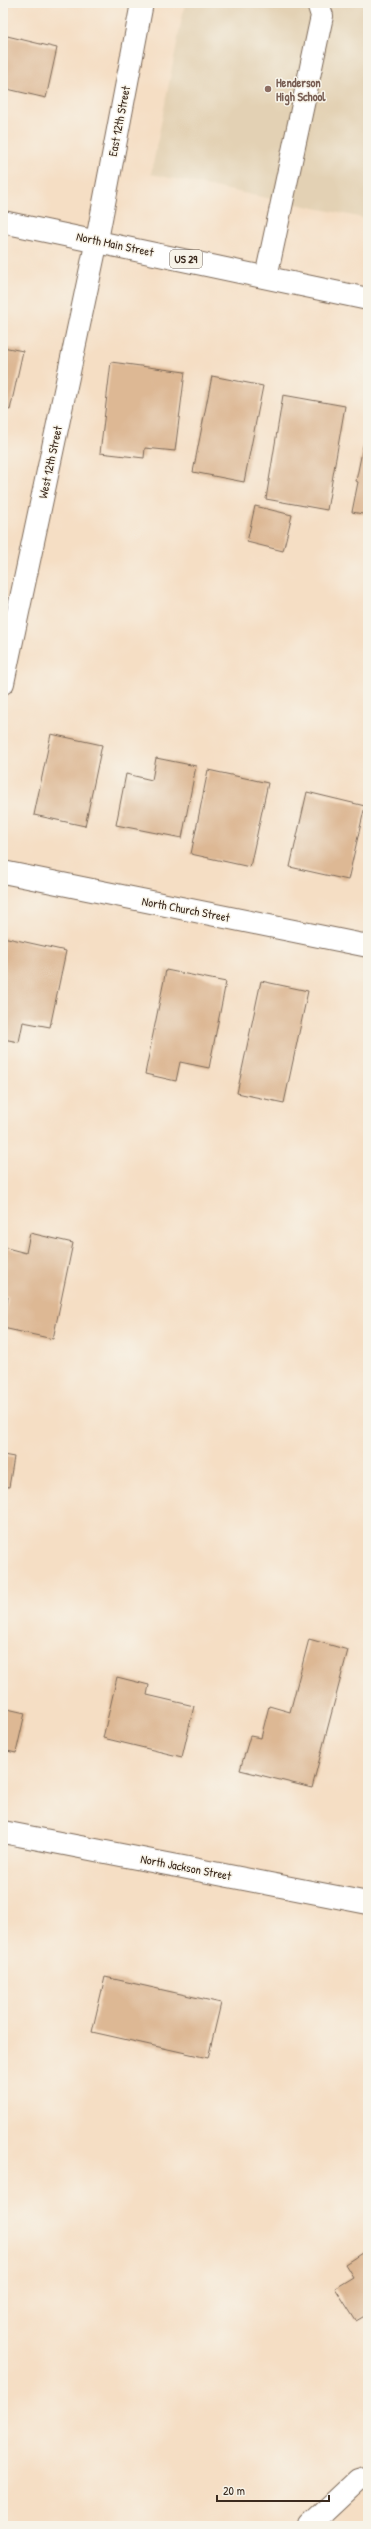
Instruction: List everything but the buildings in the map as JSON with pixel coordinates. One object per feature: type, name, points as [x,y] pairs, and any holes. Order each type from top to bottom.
[{"type":"street","name":"East 12th Street","points":[[97,240],[142,3]]},
{"type":"street","points":[[266,277],[322,16],[318,3]]},
{"type":"street","name":"North Main Street","points":[[3,222],[97,240],[368,299]]},
{"type":"street","name":"West 12th Street","points":[[3,683],[97,240]]},
{"type":"street","name":"North Church Street","points":[[3,872],[368,946]]},
{"type":"street","name":"North Jackson Street","points":[[3,1832],[368,1903]]},
{"type":"street","points":[[309,2526],[358,2480],[368,2477]]},
{"type":"shaded area","name":"Henderson High School","points":[[185,3],[368,3],[368,219],[151,174]]},
{"type":"place","name":"Henderson High School","points":[[268,89]]}]
